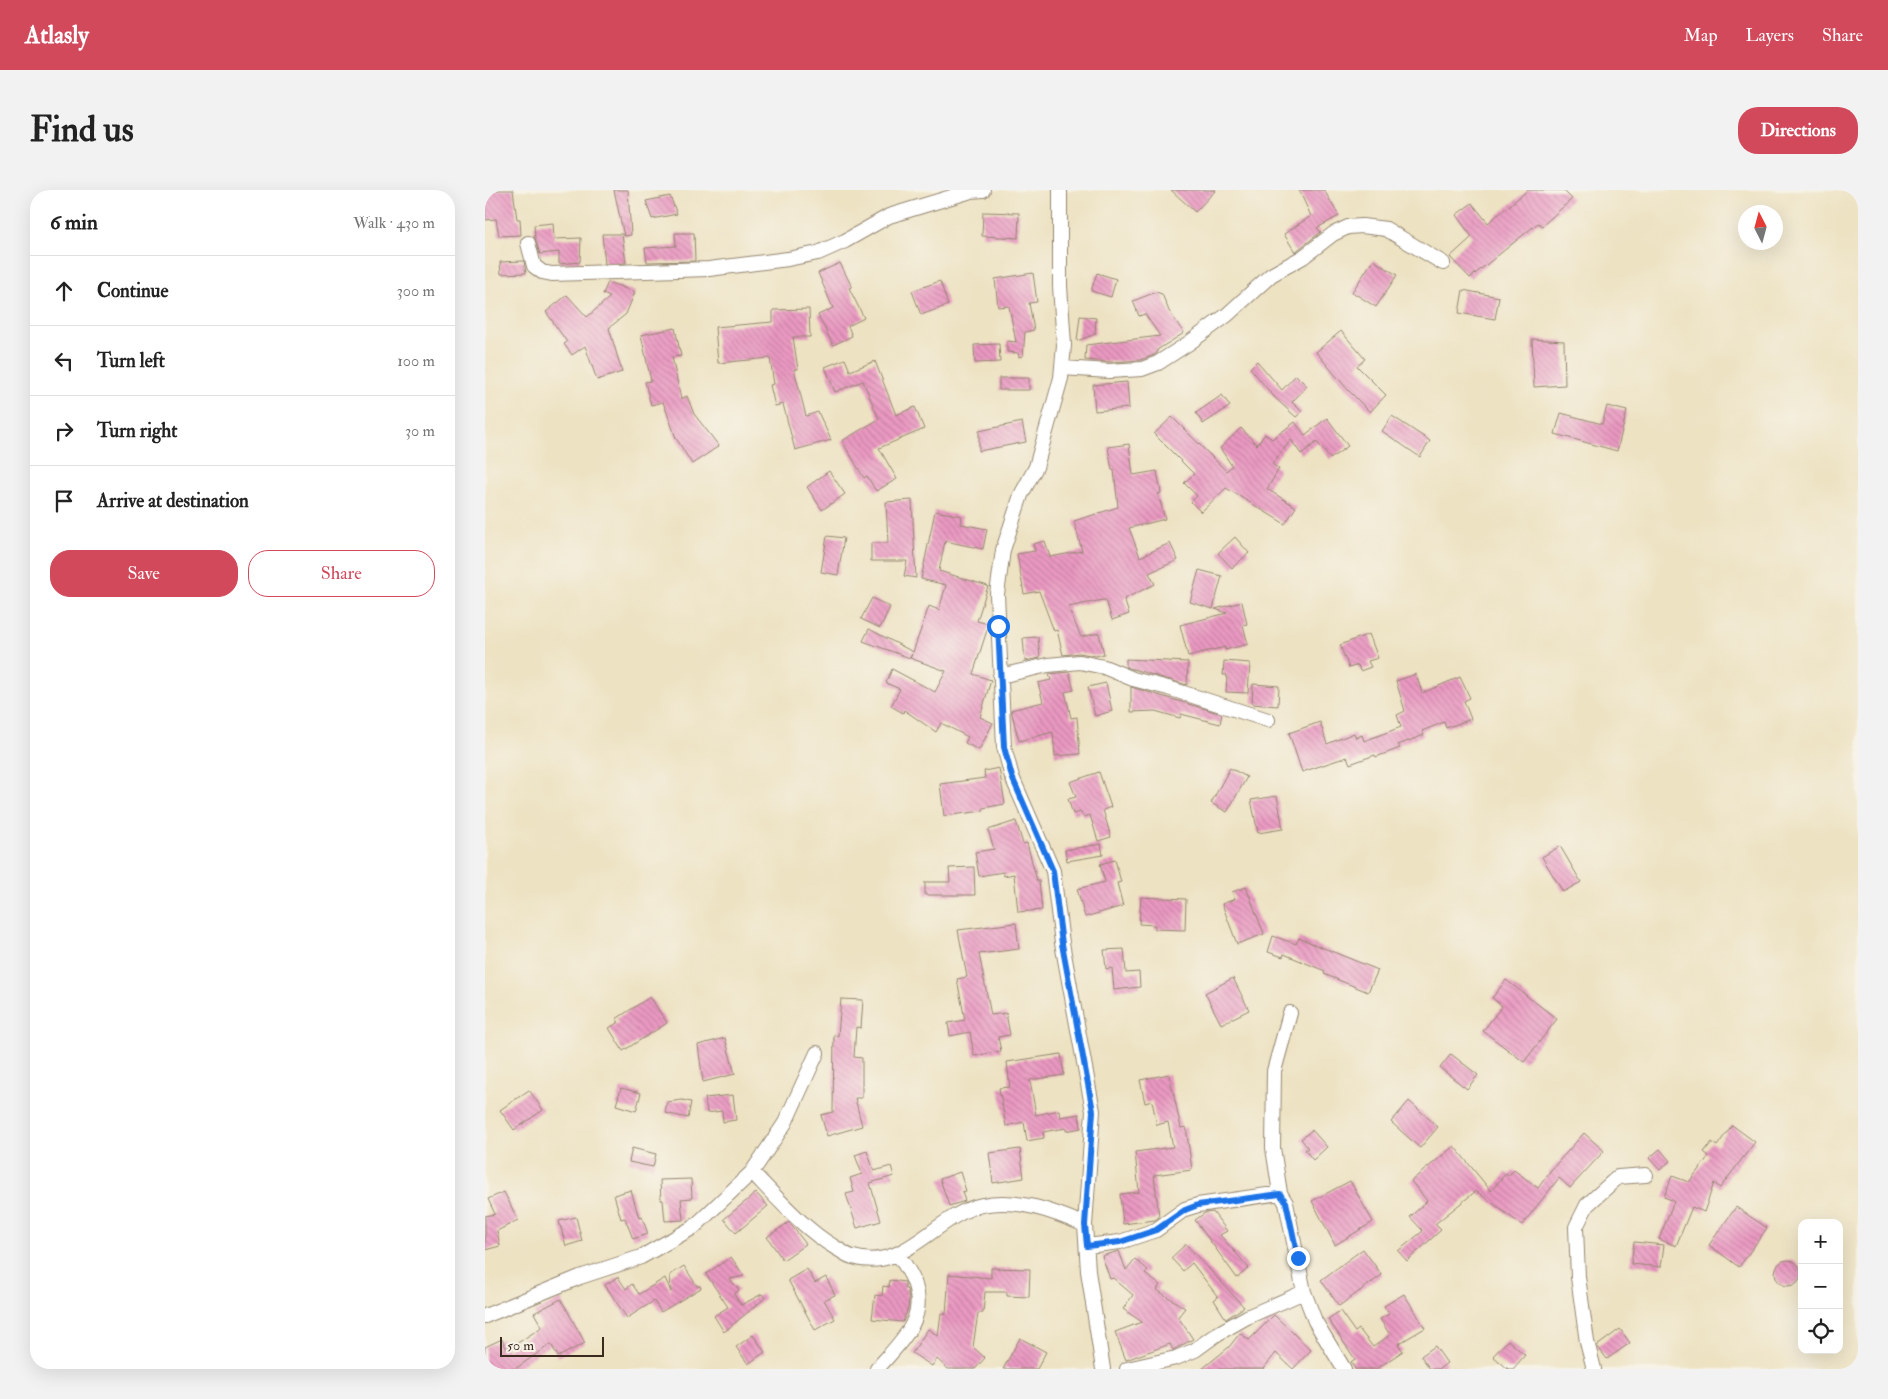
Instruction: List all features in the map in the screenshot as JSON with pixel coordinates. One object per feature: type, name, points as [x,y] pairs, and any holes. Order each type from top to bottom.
[{"type":"street","points":[[528,243],[534,266],[542,272],[552,274],[608,274],[719,268],[818,254],[889,216],[971,191],[983,190]]},
{"type":"street","points":[[1053,190],[1060,190],[1060,286],[1064,345],[1062,368],[1036,467],[1021,495],[1003,550],[997,594],[1000,676],[1004,747],[1010,769],[1053,871],[1062,944],[1093,1111],[1085,1225],[1088,1271],[1103,1369]]},
{"type":"street","points":[[1062,368],[1109,371],[1142,369],[1158,363],[1227,315],[1271,276],[1348,226],[1386,229],[1443,264]]},
{"type":"street","points":[[1000,676],[1048,665],[1080,662],[1103,667],[1133,679],[1168,688],[1268,720]]},
{"type":"street","points":[[1290,1013],[1274,1071],[1273,1148],[1280,1194],[1286,1202],[1304,1292],[1315,1321],[1344,1369]]},
{"type":"street","points":[[485,1316],[580,1277],[641,1257],[694,1227],[752,1172],[785,1123],[817,1053]]},
{"type":"street","points":[[752,1172],[819,1238],[852,1257],[872,1260],[892,1258],[958,1214],[982,1205],[1004,1203],[1036,1207],[1085,1225]]},
{"type":"street","points":[[1594,1369],[1587,1342],[1578,1277],[1576,1227],[1587,1205],[1618,1177],[1645,1176]]},
{"type":"street","points":[[1087,1246],[1120,1242],[1156,1230],[1185,1210],[1198,1205],[1280,1194]]},
{"type":"street","points":[[877,1369],[910,1329],[917,1316],[918,1300],[915,1284],[898,1254]]},
{"type":"street","points":[[1127,1369],[1176,1358],[1195,1350],[1224,1329],[1304,1292]]},
{"type":"building","points":[[485,190],[513,190],[517,219],[520,219],[521,235],[499,236],[496,219],[485,220]]},
{"type":"building","points":[[614,190],[628,190],[631,235],[624,236]]},
{"type":"building","points":[[1171,190],[1216,190],[1195,212]]},
{"type":"building","points":[[1299,190],[1324,190],[1339,216],[1317,228],[1321,232],[1295,252],[1284,234],[1311,216]]},
{"type":"building","points":[[1528,190],[1563,190],[1572,199],[1542,226],[1538,223],[1470,278],[1450,257],[1472,237],[1456,215],[1472,203],[1488,223]]},
{"type":"building","points":[[670,196],[677,214],[652,219],[646,201]]},
{"type":"building","points":[[983,212],[1019,213],[1018,238],[982,236]]},
{"type":"building","points":[[553,223],[554,239],[581,238],[580,262],[559,264],[559,252],[540,254],[535,238],[534,225]]},
{"type":"building","points":[[675,233],[694,233],[695,261],[647,262],[645,248],[676,246]]},
{"type":"building","points":[[602,234],[622,234],[626,263],[605,264]]},
{"type":"building","points":[[1373,260],[1397,275],[1376,307],[1352,292]]},
{"type":"building","points":[[524,261],[526,273],[501,274],[500,262]]},
{"type":"building","points":[[840,263],[852,287],[849,288],[864,318],[848,326],[852,336],[833,345],[818,315],[833,308],[818,273]]},
{"type":"building","points":[[1033,273],[1037,302],[1029,303],[1034,330],[1025,332],[1023,356],[1019,357],[1018,353],[1007,352],[1007,341],[1016,342],[1009,306],[998,307],[995,279]]},
{"type":"building","points":[[1097,273],[1116,279],[1111,297],[1091,291]]},
{"type":"building","points":[[940,281],[948,305],[921,315],[912,291]]},
{"type":"building","points":[[608,282],[635,292],[626,314],[609,328],[622,372],[597,380],[585,346],[572,355],[564,344],[567,342],[546,312],[567,295],[587,317],[610,297],[603,294]]},
{"type":"building","points":[[1463,290],[1499,297],[1495,319],[1459,313]]},
{"type":"building","points":[[1156,292],[1162,294],[1169,311],[1184,333],[1157,350],[1157,353],[1154,355],[1140,360],[1111,362],[1085,360],[1086,345],[1160,336],[1145,314],[1139,316],[1133,301]]},
{"type":"building","points":[[809,309],[810,337],[793,337],[798,369],[794,369],[806,416],[818,412],[831,440],[795,450],[783,404],[775,406],[770,385],[774,384],[770,358],[718,363],[715,327],[773,322],[773,310]]},
{"type":"building","points":[[1080,316],[1096,318],[1095,334],[1077,341]]},
{"type":"building","points":[[675,328],[681,356],[672,357],[681,399],[687,396],[694,414],[719,446],[692,464],[676,438],[663,402],[651,405],[645,382],[651,381],[641,335]]},
{"type":"building","points":[[1341,331],[1365,359],[1357,366],[1386,395],[1370,412],[1348,390],[1316,352]]},
{"type":"building","points":[[1532,339],[1564,341],[1565,385],[1534,387]]},
{"type":"building","points":[[999,344],[1000,362],[975,363],[974,345]]},
{"type":"building","points":[[845,359],[850,371],[875,361],[896,415],[915,407],[924,429],[879,448],[897,479],[876,491],[867,476],[864,478],[842,441],[879,419],[863,381],[835,392],[825,367]]},
{"type":"building","points":[[1257,361],[1282,390],[1296,375],[1307,386],[1292,402],[1302,412],[1296,417],[1275,398],[1250,368]]},
{"type":"building","points":[[999,378],[1029,378],[1029,390],[999,390]]},
{"type":"building","points":[[1127,382],[1129,408],[1095,411],[1093,385]]},
{"type":"building","points":[[1222,395],[1230,406],[1203,424],[1196,413]]},
{"type":"building","points":[[1607,406],[1627,411],[1617,451],[1555,434],[1561,413],[1602,424]]},
{"type":"building","points":[[1392,416],[1430,441],[1420,457],[1382,431]]},
{"type":"building","points":[[1172,417],[1226,471],[1232,466],[1220,448],[1241,428],[1257,445],[1265,434],[1272,439],[1295,422],[1305,435],[1327,418],[1348,446],[1330,459],[1317,442],[1301,454],[1291,440],[1272,464],[1279,469],[1267,489],[1296,507],[1285,524],[1226,488],[1201,512],[1191,502],[1197,496],[1184,483],[1194,474],[1154,434]]},
{"type":"building","points":[[1022,422],[1026,442],[979,451],[979,431]]},
{"type":"building","points":[[1129,444],[1133,475],[1157,471],[1161,493],[1158,494],[1165,519],[1129,528],[1140,557],[1170,543],[1178,560],[1149,573],[1155,584],[1124,599],[1129,614],[1112,620],[1106,600],[1068,607],[1081,637],[1099,633],[1104,654],[1096,656],[1079,653],[1063,655],[1057,630],[1054,631],[1039,591],[1024,594],[1017,554],[1035,551],[1033,544],[1045,541],[1050,557],[1082,551],[1074,521],[1118,507],[1114,470],[1112,470],[1108,447]]},
{"type":"building","points":[[829,471],[845,494],[822,510],[807,487]]},
{"type":"building","points":[[912,500],[916,578],[904,576],[907,561],[871,561],[871,543],[888,543],[886,502]]},
{"type":"building","points":[[935,511],[962,516],[961,524],[987,529],[983,549],[945,541],[939,571],[988,586],[977,621],[989,624],[973,674],[991,680],[980,717],[993,723],[979,750],[965,743],[968,737],[941,723],[936,732],[904,710],[903,713],[891,706],[900,689],[886,683],[892,669],[935,692],[946,671],[863,641],[869,629],[913,652],[929,606],[939,610],[946,585],[921,579]]},
{"type":"building","points":[[827,536],[844,538],[838,575],[821,572]]},
{"type":"building","points":[[1235,537],[1249,553],[1232,568],[1218,553]]},
{"type":"building","points":[[1199,570],[1222,576],[1213,609],[1190,602]]},
{"type":"building","points":[[872,598],[890,607],[880,628],[861,619]]},
{"type":"building","points":[[1242,602],[1247,624],[1243,625],[1248,644],[1225,650],[1225,647],[1188,656],[1180,625],[1227,613],[1215,609]]},
{"type":"building","points":[[1369,634],[1378,658],[1368,661],[1371,667],[1360,671],[1358,665],[1349,668],[1340,645]]},
{"type":"building","points":[[1038,637],[1040,658],[1025,661],[1023,638]]},
{"type":"building","points":[[1126,659],[1188,662],[1187,685],[1126,667]]},
{"type":"building","points":[[1224,661],[1250,663],[1248,693],[1226,692],[1227,675],[1223,675]]},
{"type":"building","points":[[1069,672],[1074,690],[1065,692],[1071,718],[1077,717],[1080,754],[1055,756],[1053,732],[1019,741],[1011,710],[1043,702],[1038,683],[1051,680],[1049,674]]},
{"type":"building","points":[[1416,674],[1422,693],[1460,677],[1470,698],[1464,701],[1471,719],[1446,728],[1444,722],[1422,731],[1424,735],[1398,745],[1400,748],[1376,757],[1375,755],[1350,764],[1347,757],[1302,772],[1289,733],[1320,722],[1327,744],[1354,733],[1356,738],[1362,735],[1364,741],[1401,727],[1397,715],[1405,711],[1396,681]]},
{"type":"building","points":[[1106,683],[1112,711],[1095,716],[1088,687]]},
{"type":"building","points":[[1253,684],[1279,686],[1278,706],[1252,704]]},
{"type":"building","points":[[1131,687],[1222,714],[1220,724],[1181,714],[1180,718],[1155,711],[1131,712]]},
{"type":"building","points":[[999,768],[1005,804],[983,808],[983,811],[944,816],[940,784],[985,778],[984,771]]},
{"type":"building","points":[[1230,768],[1247,777],[1227,812],[1211,803]]},
{"type":"building","points":[[1099,772],[1111,807],[1103,810],[1111,837],[1098,841],[1090,815],[1083,817],[1081,812],[1073,814],[1068,799],[1076,797],[1070,782]]},
{"type":"building","points":[[1277,796],[1283,829],[1258,833],[1251,800]]},
{"type":"building","points":[[1016,821],[1023,844],[1027,843],[1037,881],[1039,881],[1042,910],[1018,912],[1014,874],[1004,876],[1003,872],[979,876],[975,852],[994,849],[988,830]]},
{"type":"building","points":[[1101,844],[1103,855],[1067,861],[1065,850]]},
{"type":"building","points":[[1560,846],[1581,882],[1563,892],[1542,857]]},
{"type":"building","points":[[1115,860],[1121,882],[1117,883],[1123,906],[1085,917],[1077,889],[1105,882],[1100,864]]},
{"type":"building","points":[[974,867],[975,895],[925,895],[925,882],[950,882],[949,868]]},
{"type":"building","points":[[1246,887],[1264,934],[1237,944],[1222,904],[1235,899],[1232,892]]},
{"type":"building","points":[[1141,897],[1186,899],[1185,930],[1155,929],[1155,925],[1139,924]]},
{"type":"building","points":[[1016,923],[1019,949],[979,954],[991,1015],[1006,1013],[1010,1035],[998,1037],[1001,1051],[974,1056],[970,1032],[950,1036],[948,1023],[965,1020],[957,979],[967,977],[958,930]]},
{"type":"building","points":[[1273,936],[1296,944],[1299,938],[1378,970],[1368,992],[1324,974],[1325,971],[1284,954],[1283,957],[1268,952]]},
{"type":"building","points":[[1124,949],[1126,973],[1139,972],[1140,987],[1114,990],[1112,968],[1106,969],[1104,950]]},
{"type":"building","points":[[1233,978],[1249,1010],[1221,1024],[1205,993]]},
{"type":"building","points":[[1506,980],[1557,1019],[1524,1062],[1483,1031],[1502,1006],[1492,998]]},
{"type":"building","points":[[650,997],[667,1023],[623,1051],[609,1028],[619,1022],[616,1019]]},
{"type":"building","points":[[841,999],[863,1000],[861,1028],[856,1027],[854,1057],[862,1058],[862,1098],[855,1098],[862,1126],[827,1136],[821,1115],[833,1112],[834,1035],[838,1036]]},
{"type":"building","points":[[725,1038],[735,1074],[703,1082],[698,1045]]},
{"type":"building","points":[[1061,1054],[1064,1075],[1030,1080],[1036,1115],[1059,1110],[1060,1117],[1079,1114],[1081,1128],[1066,1131],[1066,1128],[1043,1132],[1044,1138],[1027,1141],[1024,1122],[1006,1126],[999,1088],[1010,1087],[1007,1062]]},
{"type":"building","points":[[1451,1054],[1478,1075],[1467,1089],[1440,1068]]},
{"type":"building","points":[[1169,1074],[1181,1128],[1186,1127],[1192,1170],[1154,1175],[1159,1217],[1155,1220],[1123,1224],[1120,1194],[1139,1192],[1135,1152],[1173,1147],[1168,1122],[1157,1125],[1152,1101],[1145,1103],[1140,1080]]},
{"type":"building","points":[[621,1088],[641,1093],[636,1111],[616,1105]]},
{"type":"building","points":[[529,1090],[543,1110],[514,1130],[500,1110]]},
{"type":"building","points":[[733,1095],[736,1120],[723,1122],[722,1111],[707,1113],[705,1098]]},
{"type":"building","points":[[682,1100],[691,1102],[688,1118],[665,1113],[667,1102]]},
{"type":"building","points":[[1409,1101],[1438,1127],[1420,1148],[1391,1122]]},
{"type":"building","points":[[1732,1125],[1755,1142],[1720,1188],[1714,1183],[1704,1212],[1692,1207],[1676,1246],[1659,1239],[1674,1201],[1664,1197],[1672,1176],[1689,1182],[1709,1156],[1704,1152],[1712,1142],[1717,1146]]},
{"type":"building","points":[[1312,1130],[1327,1147],[1313,1160],[1305,1150],[1308,1148],[1301,1139]]},
{"type":"building","points":[[1584,1133],[1604,1151],[1570,1188],[1559,1178],[1522,1225],[1476,1191],[1435,1224],[1441,1230],[1407,1261],[1398,1251],[1423,1231],[1410,1217],[1427,1201],[1411,1181],[1454,1146],[1491,1191],[1506,1173],[1509,1175],[1514,1170],[1538,1188],[1551,1170]]},
{"type":"building","points":[[632,1148],[656,1154],[653,1167],[629,1162]]},
{"type":"building","points":[[1020,1149],[1024,1178],[993,1183],[989,1153]]},
{"type":"building","points":[[1660,1149],[1670,1161],[1660,1170],[1649,1158]]},
{"type":"building","points":[[867,1151],[874,1171],[891,1166],[894,1176],[870,1183],[881,1221],[857,1228],[846,1194],[854,1192],[850,1178],[862,1174],[855,1155]]},
{"type":"building","points":[[960,1172],[966,1191],[962,1192],[965,1201],[949,1206],[940,1179]]},
{"type":"building","points":[[691,1179],[692,1198],[681,1199],[683,1220],[665,1221],[660,1180]]},
{"type":"building","points":[[1350,1181],[1373,1222],[1335,1245],[1312,1201]]},
{"type":"building","points":[[631,1190],[639,1218],[642,1217],[648,1234],[633,1239],[625,1218],[621,1219],[614,1195]]},
{"type":"building","points":[[504,1192],[518,1220],[497,1231],[500,1246],[485,1250],[485,1216],[495,1214],[488,1199]]},
{"type":"building","points":[[756,1193],[768,1206],[736,1233],[724,1219]]},
{"type":"building","points":[[1736,1207],[1767,1228],[1739,1267],[1709,1245]]},
{"type":"building","points":[[1213,1212],[1227,1231],[1220,1235],[1249,1268],[1237,1278],[1195,1220],[1205,1213]]},
{"type":"building","points":[[576,1217],[582,1241],[566,1246],[559,1221]]},
{"type":"building","points":[[789,1222],[806,1244],[783,1260],[767,1237]]},
{"type":"building","points":[[1634,1242],[1664,1245],[1661,1267],[1631,1264]]},
{"type":"building","points":[[1186,1244],[1244,1307],[1226,1319],[1214,1300],[1218,1297],[1192,1263],[1183,1271],[1171,1258]]},
{"type":"building","points":[[1363,1249],[1382,1275],[1339,1306],[1321,1280]]},
{"type":"building","points":[[1119,1251],[1126,1270],[1135,1259],[1148,1270],[1145,1274],[1160,1285],[1157,1290],[1185,1308],[1178,1317],[1193,1339],[1173,1350],[1170,1344],[1126,1360],[1115,1332],[1142,1322],[1123,1309],[1133,1295],[1113,1278],[1110,1279],[1102,1256]]},
{"type":"building","points":[[731,1257],[744,1276],[730,1279],[739,1290],[734,1294],[741,1305],[762,1294],[765,1298],[724,1332],[714,1316],[728,1307],[706,1274]]},
{"type":"building","points":[[1788,1260],[1797,1264],[1797,1282],[1788,1286],[1779,1282],[1775,1273],[1779,1264]]},
{"type":"building","points":[[684,1266],[697,1286],[701,1288],[661,1312],[654,1301],[627,1318],[605,1285],[618,1277],[626,1289],[632,1284],[639,1294],[665,1278],[671,1292],[670,1275]]},
{"type":"building","points":[[991,1268],[1030,1269],[1029,1297],[1007,1296],[1007,1292],[985,1292],[983,1313],[978,1313],[973,1347],[985,1358],[975,1369],[948,1369],[937,1359],[932,1366],[912,1353],[928,1329],[938,1336],[941,1313],[946,1314],[949,1274],[991,1278]]},
{"type":"building","points":[[807,1269],[815,1283],[826,1277],[835,1295],[824,1300],[835,1319],[815,1330],[788,1280]]},
{"type":"building","points":[[890,1280],[905,1282],[905,1289],[907,1289],[909,1299],[903,1322],[872,1319],[875,1295],[882,1296],[883,1286],[889,1287]]},
{"type":"building","points":[[1404,1294],[1425,1328],[1398,1344],[1403,1351],[1376,1369],[1355,1369],[1351,1362],[1355,1359],[1328,1319],[1340,1311],[1355,1332],[1359,1329],[1373,1347],[1390,1335],[1380,1319],[1389,1314],[1384,1306]]},
{"type":"building","points":[[561,1299],[585,1343],[558,1357],[551,1344],[515,1369],[488,1369],[485,1363],[485,1347],[502,1339],[507,1350],[542,1327],[534,1313]]},
{"type":"building","points":[[1274,1315],[1311,1350],[1293,1369],[1276,1353],[1263,1369],[1202,1369],[1229,1347],[1240,1333],[1249,1340]]},
{"type":"building","points":[[1620,1329],[1630,1343],[1607,1359],[1597,1346]]},
{"type":"building","points":[[753,1335],[765,1352],[748,1364],[736,1347]]},
{"type":"building","points":[[1020,1338],[1046,1352],[1037,1369],[1003,1369]]},
{"type":"building","points":[[1508,1340],[1525,1355],[1513,1369],[1508,1369],[1493,1356]]},
{"type":"building","points":[[1435,1346],[1447,1363],[1439,1369],[1430,1369],[1421,1356]]},
{"type":"route","points":[[998,626],[1004,747],[1012,777],[1053,871],[1062,944],[1093,1111],[1085,1225],[1087,1246],[1120,1242],[1156,1230],[1185,1210],[1198,1205],[1280,1194],[1286,1202],[1298,1258]]}]
